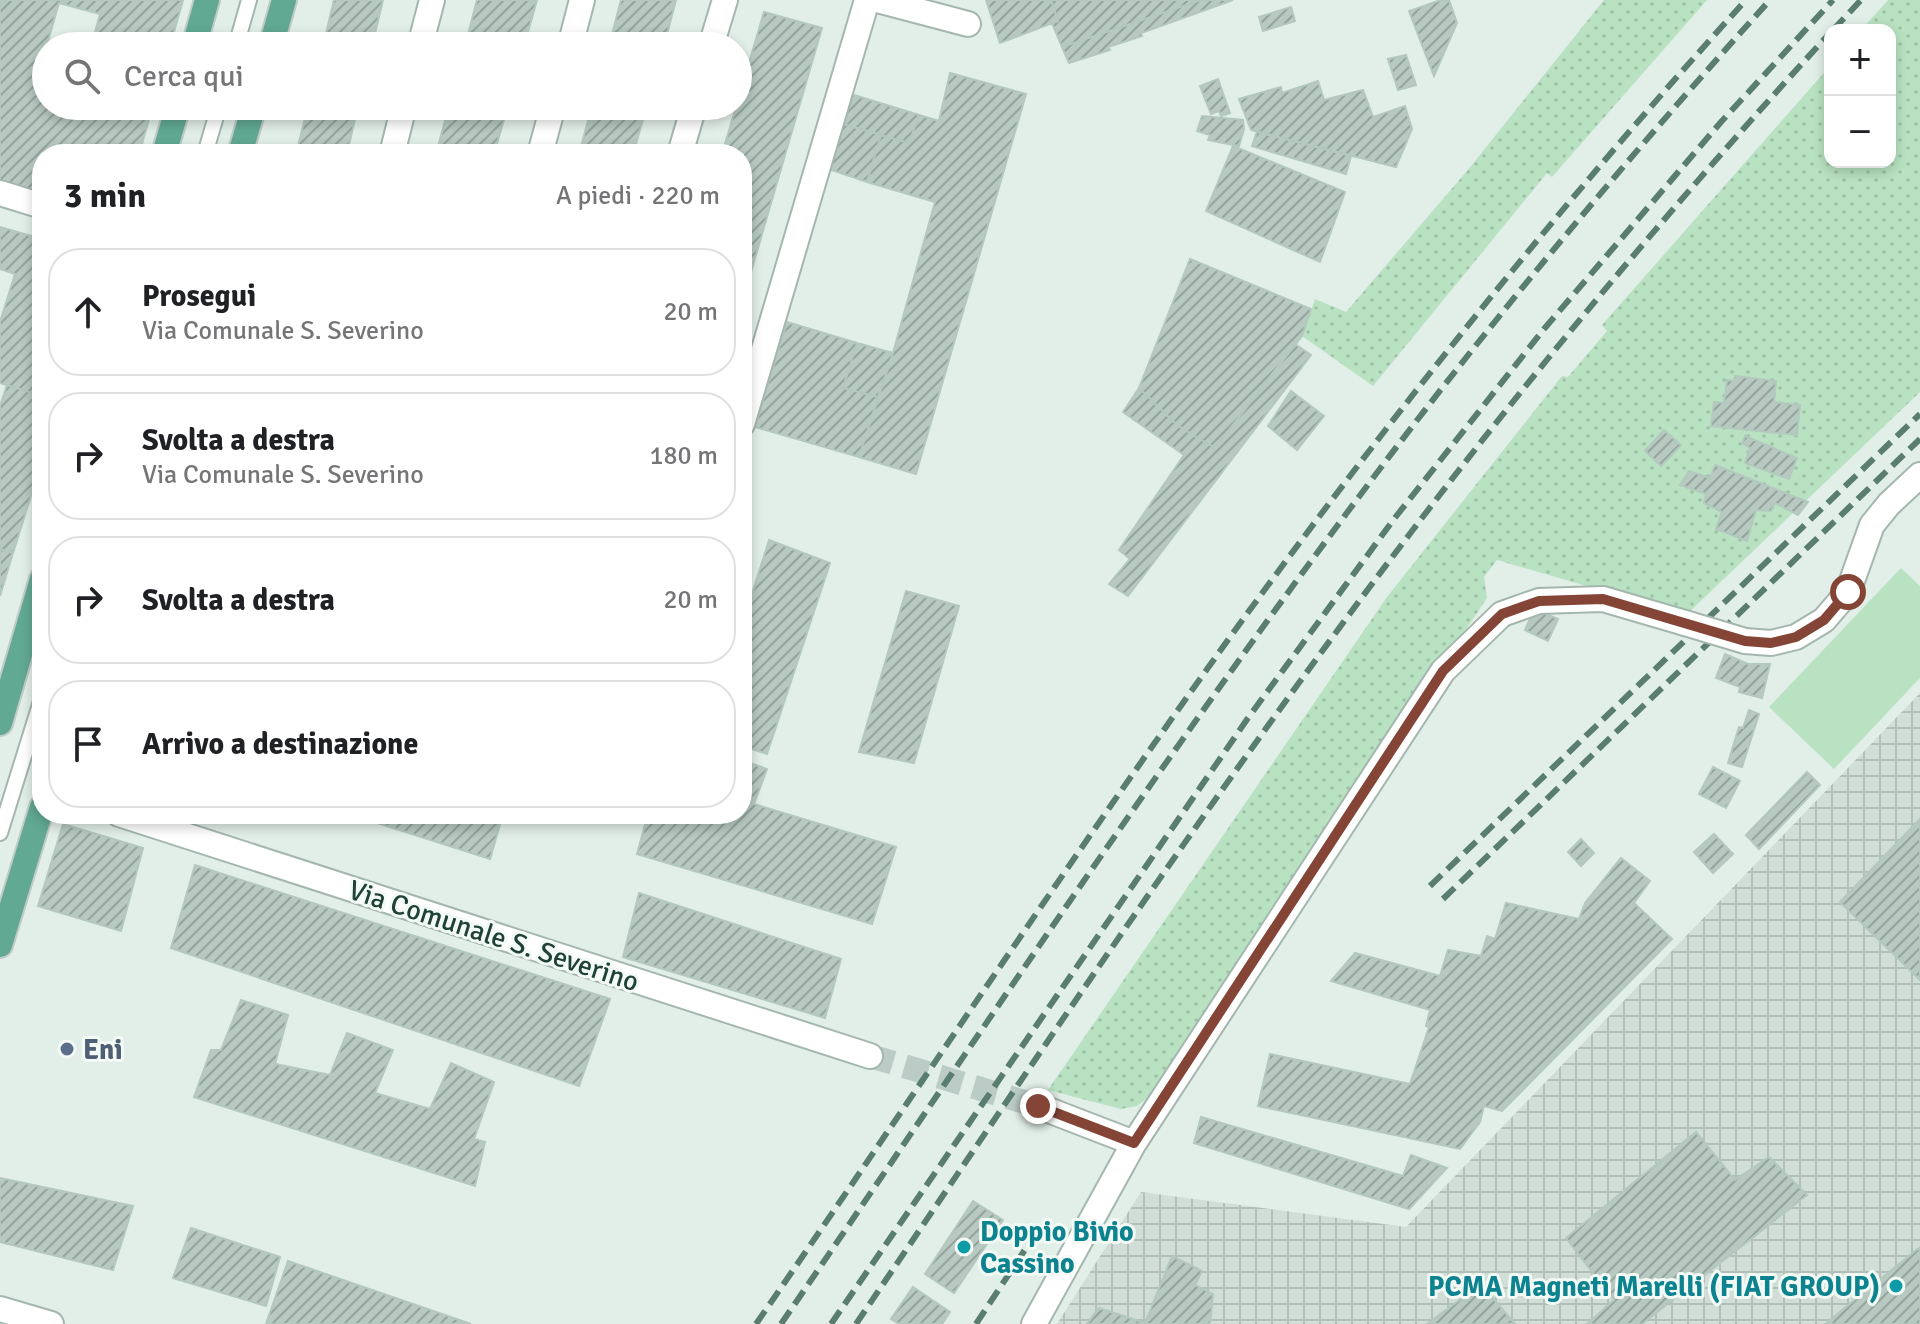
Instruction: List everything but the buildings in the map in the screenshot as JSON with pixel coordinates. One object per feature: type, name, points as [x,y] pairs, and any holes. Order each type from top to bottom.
[{"type":"main road","points":[[198,32],[207,0]]},
{"type":"main road","points":[[275,32],[284,0]]},
{"type":"main road","points":[[167,144],[174,120]]},
{"type":"main road","points":[[243,144],[250,120]]},
{"type":"main road","points":[[0,723],[32,613]]},
{"type":"main road","points":[[0,945],[37,824]]},
{"type":"street","points":[[424,32],[432,0]]},
{"type":"street","points":[[574,32],[582,0]]},
{"type":"street","points":[[715,32],[725,0]]},
{"type":"street","points":[[752,390],[867,0]]},
{"type":"street","points":[[877,0],[968,24]]},
{"type":"street","points":[[394,144],[400,120]]},
{"type":"street","points":[[543,144],[549,120]]},
{"type":"street","points":[[683,144],[690,120]]},
{"type":"street","points":[[0,193],[32,203]]},
{"type":"street","points":[[1034,1324],[1134,1143],[1443,671],[1502,614],[1539,601],[1603,599],[1745,641],[1771,643],[1796,637],[1824,620],[1848,592],[1872,525],[1920,475]]},
{"type":"street","name":"Via Comunale S. Severino","points":[[150,824],[870,1056]]},
{"type":"street","points":[[1038,1106],[1134,1143]]},
{"type":"street","points":[[0,1309],[51,1324]]},
{"type":"lane","points":[[240,32],[249,0]]},
{"type":"lane","points":[[208,144],[215,120]]},
{"type":"lane","points":[[0,833],[32,730]]},
{"type":"shaded area","points":[[1920,693],[1920,1324],[1057,1324],[1141,1192],[1406,1227]]},
{"type":"green space","points":[[1604,0],[1707,0],[1552,177],[1547,173],[1373,386],[1302,336],[1315,299],[1346,312],[1467,171]]},
{"type":"green space","points":[[1888,0],[1920,0],[1920,392],[1686,615],[1497,560],[1484,577],[1487,598],[1295,883],[1274,905],[1152,1095],[1137,1106],[1121,1109],[1048,1090],[1387,597],[1562,376],[1568,377],[1607,331],[1602,325],[1824,73],[1824,168],[1896,168],[1896,24],[1866,24]]},
{"type":"green space","points":[[1901,568],[1920,586],[1920,678],[1834,769],[1769,707]]},
{"type":"tunnel","points":[[870,1056],[1038,1106]]},
{"type":"railway","points":[[756,1324],[1112,804],[1293,551],[1417,389],[1545,231],[1746,0]]},
{"type":"railway","points":[[781,1324],[1142,797],[1367,486],[1563,238],[1770,0]]},
{"type":"railway","points":[[831,1324],[1248,718],[1394,519],[1544,329],[1721,122],[1833,0]]},
{"type":"railway","points":[[1839,24],[1861,0]]},
{"type":"railway","points":[[856,1324],[1198,824],[1412,531],[1615,278],[1824,40]]},
{"type":"railway","points":[[1430,886],[1920,414]]},
{"type":"railway","points":[[1443,899],[1920,439]]},
{"type":"railway","points":[[976,1324],[1034,1236]]},
{"type":"place","name":"Eni","points":[[67,1049]]},
{"type":"place","name":"Doppio Bivio Cassino","points":[[964,1247]]},
{"type":"place","name":"PCMA Magneti Marelli (FIAT GROUP)","points":[[1896,1286]]},
{"type":"route","points":[[1038,1106],[1134,1143],[1443,671],[1502,614],[1539,601],[1603,599],[1745,641],[1771,643],[1796,637],[1824,620],[1848,592]]}]
